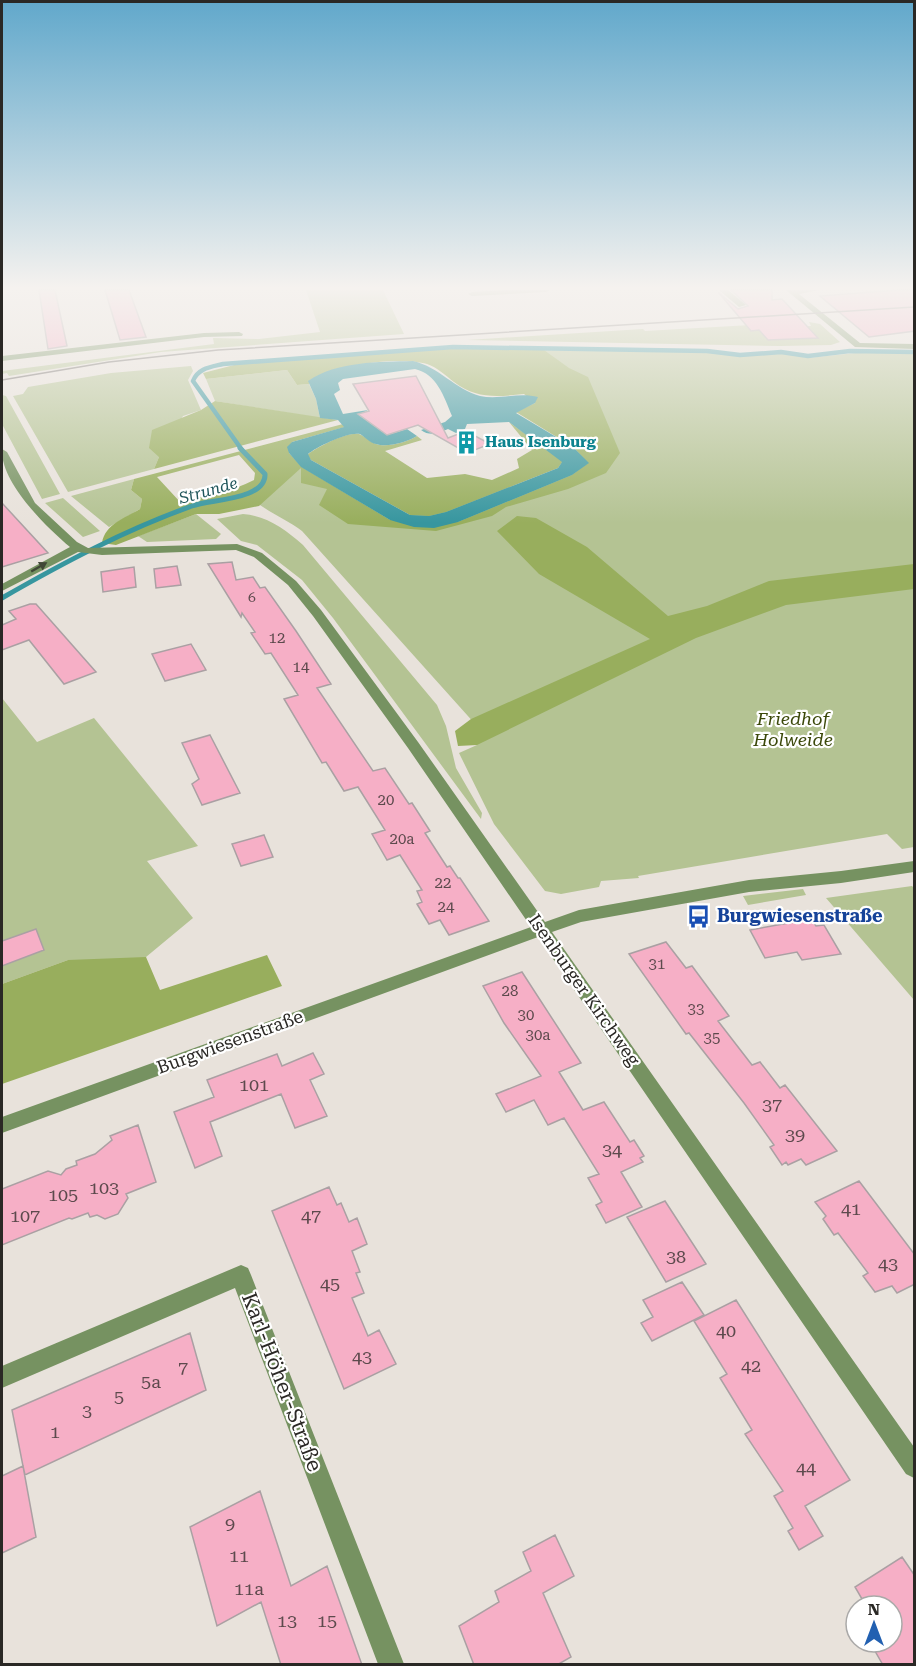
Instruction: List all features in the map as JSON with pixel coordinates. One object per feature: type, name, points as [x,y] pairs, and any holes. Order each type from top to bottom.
[{"type":"street","points":[[2,452],[31,505],[86,550],[2,588]]},
{"type":"street","name":"Isenburger Kirchweg","points":[[86,550],[226,546],[248,550],[258,555],[292,583],[413,745],[915,1466]]},
{"type":"street","name":"Burgwiesenstraße","points":[[2,1125],[579,916],[749,886],[841,877],[915,866]]},
{"type":"street","name":"Karl-Höher-Straße","points":[[2,1377],[241,1275],[391,1665]]},
{"type":"green space","points":[[28,368],[61,368],[9,376],[7,373],[2,374],[2,371]]},
{"type":"green space","points":[[192,368],[193,371],[188,380],[201,410],[183,416],[154,469],[68,492],[13,396],[23,394],[28,387],[111,373]]},
{"type":"green space","points":[[223,368],[342,368],[320,375],[309,381],[309,384],[297,385],[287,370],[206,379],[203,373]]},
{"type":"green space","points":[[435,368],[569,368],[588,377],[620,453],[606,473],[568,489],[506,507],[492,516],[436,531],[348,524],[319,505],[327,489],[301,483],[301,468],[259,506],[219,514],[196,514],[116,545],[102,543],[111,526],[140,509],[142,499],[131,490],[134,479],[343,424],[345,427],[292,442],[289,453],[302,467],[390,520],[458,522],[572,475],[588,463],[573,447],[516,412],[535,403],[524,394],[487,396],[479,394],[462,388]],"holes":[[[239,455],[255,473],[254,480],[181,503],[157,477]]]},
{"type":"green space","name":"Friedhof Holweide","points":[[553,368],[914,368],[914,847],[902,849],[887,834],[638,876],[639,878],[601,881],[599,887],[561,894],[545,891],[494,824],[459,753],[477,745],[476,725],[302,531],[261,506],[248,495],[301,467],[390,520],[602,461]]},
{"type":"green space","points":[[287,370],[297,385],[309,384],[316,399],[320,418],[215,401],[206,379]]},
{"type":"green space","points":[[2,395],[6,396],[60,494],[42,499],[2,424]]},
{"type":"green space","points":[[215,401],[338,420],[154,469],[159,457],[149,448],[152,430],[201,410]]},
{"type":"green space","points":[[509,422],[563,461],[558,468],[446,512],[429,516],[410,515],[311,460],[307,455],[332,440],[348,435],[359,434],[376,444],[386,445],[403,442],[417,436],[422,440],[385,451],[427,478],[465,474],[492,480],[519,468],[517,459],[532,450]]},
{"type":"green space","points":[[134,479],[131,490],[142,499],[140,509],[109,527],[71,496]]},
{"type":"green space","points":[[63,498],[100,531],[83,537],[45,503]]},
{"type":"green space","points":[[196,514],[221,534],[216,539],[147,542],[138,536]]},
{"type":"green space","points":[[243,514],[260,517],[275,524],[303,545],[437,705],[446,726],[456,768],[482,813],[481,819],[333,618],[302,580],[257,545],[241,541],[217,519]]},
{"type":"green space","points":[[517,516],[536,518],[587,547],[668,616],[707,606],[769,581],[914,564],[914,589],[786,605],[696,638],[477,745],[458,746],[455,731],[471,719],[650,639],[539,574],[497,531]]},
{"type":"green space","points":[[2,698],[37,742],[94,718],[198,846],[147,861],[193,918],[146,957],[97,979],[68,960],[2,984]]},
{"type":"green space","points":[[912,886],[914,888],[914,1000],[826,898]]},
{"type":"green space","points":[[803,889],[806,895],[748,905],[743,896]]},
{"type":"green space","points":[[267,955],[282,986],[2,1084],[2,984],[68,960],[146,957],[160,990]]},
{"type":"water","points":[[339,368],[430,368],[471,393],[480,396],[538,397],[535,403],[516,413],[573,447],[589,463],[572,475],[458,522],[434,528],[414,527],[390,520],[301,467],[289,453],[287,447],[292,442],[344,427],[338,420],[320,418],[316,399],[308,381]],"holes":[[[415,369],[429,376],[439,387],[452,416],[445,422],[421,430],[431,434],[448,429],[456,433],[465,429],[467,424],[509,422],[562,462],[558,468],[446,512],[429,516],[410,515],[311,460],[308,454],[312,451],[348,435],[360,434],[381,445],[391,445],[417,436],[407,429],[387,435],[359,415],[368,410],[343,414],[334,394],[340,390],[338,383],[343,379]]]},
{"type":"building","points":[[416,376],[448,438],[466,431],[490,444],[467,453],[418,425],[387,435],[358,414],[369,411],[353,384]]},
{"type":"building","points":[[2,503],[48,553],[2,567]]},
{"type":"building","points":[[232,562],[236,580],[253,577],[260,588],[265,587],[331,684],[317,688],[373,771],[385,768],[409,804],[412,803],[430,831],[425,833],[447,867],[450,866],[460,878],[489,921],[449,935],[440,920],[429,924],[417,904],[422,902],[417,891],[422,890],[400,855],[387,860],[372,834],[385,830],[358,787],[344,791],[326,762],[322,763],[284,699],[298,695],[271,653],[265,654],[251,633],[255,632],[242,613],[241,617],[208,564]]},
{"type":"building","points":[[177,566],[181,585],[156,588],[154,569]]},
{"type":"building","points":[[134,567],[136,587],[103,592],[101,572]]},
{"type":"building","points":[[36,604],[96,672],[64,684],[29,640],[2,650],[2,625],[16,619],[9,611]]},
{"type":"building","points":[[191,644],[206,670],[165,681],[152,654]]},
{"type":"building","points":[[210,735],[240,793],[202,805],[192,784],[199,779],[182,743]]},
{"type":"building","points":[[264,835],[273,857],[241,866],[232,844]]},
{"type":"building","points":[[811,919],[816,926],[824,925],[841,954],[802,960],[797,952],[765,958],[750,930]]},
{"type":"building","points":[[36,929],[44,950],[2,966],[2,941]]},
{"type":"building","points":[[666,942],[686,968],[692,966],[729,1016],[718,1021],[752,1065],[760,1062],[780,1088],[785,1085],[837,1151],[806,1165],[801,1159],[788,1165],[786,1162],[782,1165],[770,1147],[774,1145],[744,1103],[689,1033],[686,1034],[629,954]]},
{"type":"building","points":[[522,972],[581,1063],[559,1072],[583,1110],[604,1102],[630,1142],[634,1140],[644,1156],[640,1158],[643,1162],[621,1172],[642,1207],[606,1223],[596,1205],[602,1202],[588,1178],[599,1174],[564,1118],[548,1125],[534,1100],[506,1112],[496,1094],[541,1076],[504,1023],[483,986]]},
{"type":"building","points":[[313,1053],[324,1074],[310,1080],[327,1116],[295,1128],[281,1094],[210,1122],[222,1156],[195,1168],[174,1112],[214,1097],[207,1080],[277,1054],[282,1066]]},
{"type":"building","points":[[138,1125],[156,1182],[126,1194],[128,1198],[118,1214],[105,1219],[97,1215],[90,1217],[88,1213],[69,1218],[2,1245],[2,1189],[48,1171],[61,1175],[66,1169],[77,1165],[76,1161],[95,1154],[112,1140],[110,1136]]},
{"type":"building","points":[[859,1181],[915,1255],[915,1284],[897,1293],[892,1286],[875,1292],[863,1276],[868,1273],[838,1233],[834,1235],[823,1219],[826,1216],[815,1202]]},
{"type":"building","points":[[329,1187],[337,1205],[341,1203],[349,1222],[357,1218],[367,1244],[352,1251],[360,1272],[356,1273],[364,1293],[352,1298],[368,1336],[379,1330],[396,1364],[344,1389],[272,1211]]},
{"type":"building","points":[[665,1201],[706,1264],[666,1282],[627,1217]]},
{"type":"building","points":[[682,1282],[704,1315],[652,1341],[641,1323],[653,1317],[643,1300]]},
{"type":"building","points":[[736,1300],[850,1480],[805,1506],[823,1536],[799,1550],[788,1531],[793,1528],[774,1496],[783,1491],[745,1434],[752,1430],[720,1378],[727,1374],[694,1321]]},
{"type":"building","points":[[190,1333],[206,1390],[25,1475],[12,1410]]},
{"type":"building","points":[[23,1466],[36,1537],[2,1553],[2,1476]]},
{"type":"building","points":[[260,1491],[291,1586],[327,1566],[362,1665],[281,1665],[261,1602],[217,1626],[190,1527]]},
{"type":"building","points":[[555,1535],[574,1576],[543,1593],[571,1657],[557,1665],[474,1665],[459,1626],[499,1602],[495,1591],[531,1571],[523,1552]]},
{"type":"building","points":[[902,1557],[915,1576],[915,1665],[883,1665],[877,1654],[904,1654],[904,1594],[859,1594],[855,1587]]},
{"type":"waterway","name":"Strunde","points":[[210,368],[198,373],[193,381],[242,450]]},
{"type":"waterway","name":"Strunde","points":[[2,598],[119,536],[192,506],[236,497],[257,489],[263,483],[265,474],[240,448]]},
{"type":"tram line","points":[[2,380],[75,368]]},
{"type":"place","name":"Haus Isenburg","points":[[467,442]]},
{"type":"place","name":"Burgwiesenstraße","points":[[699,916]]}]
